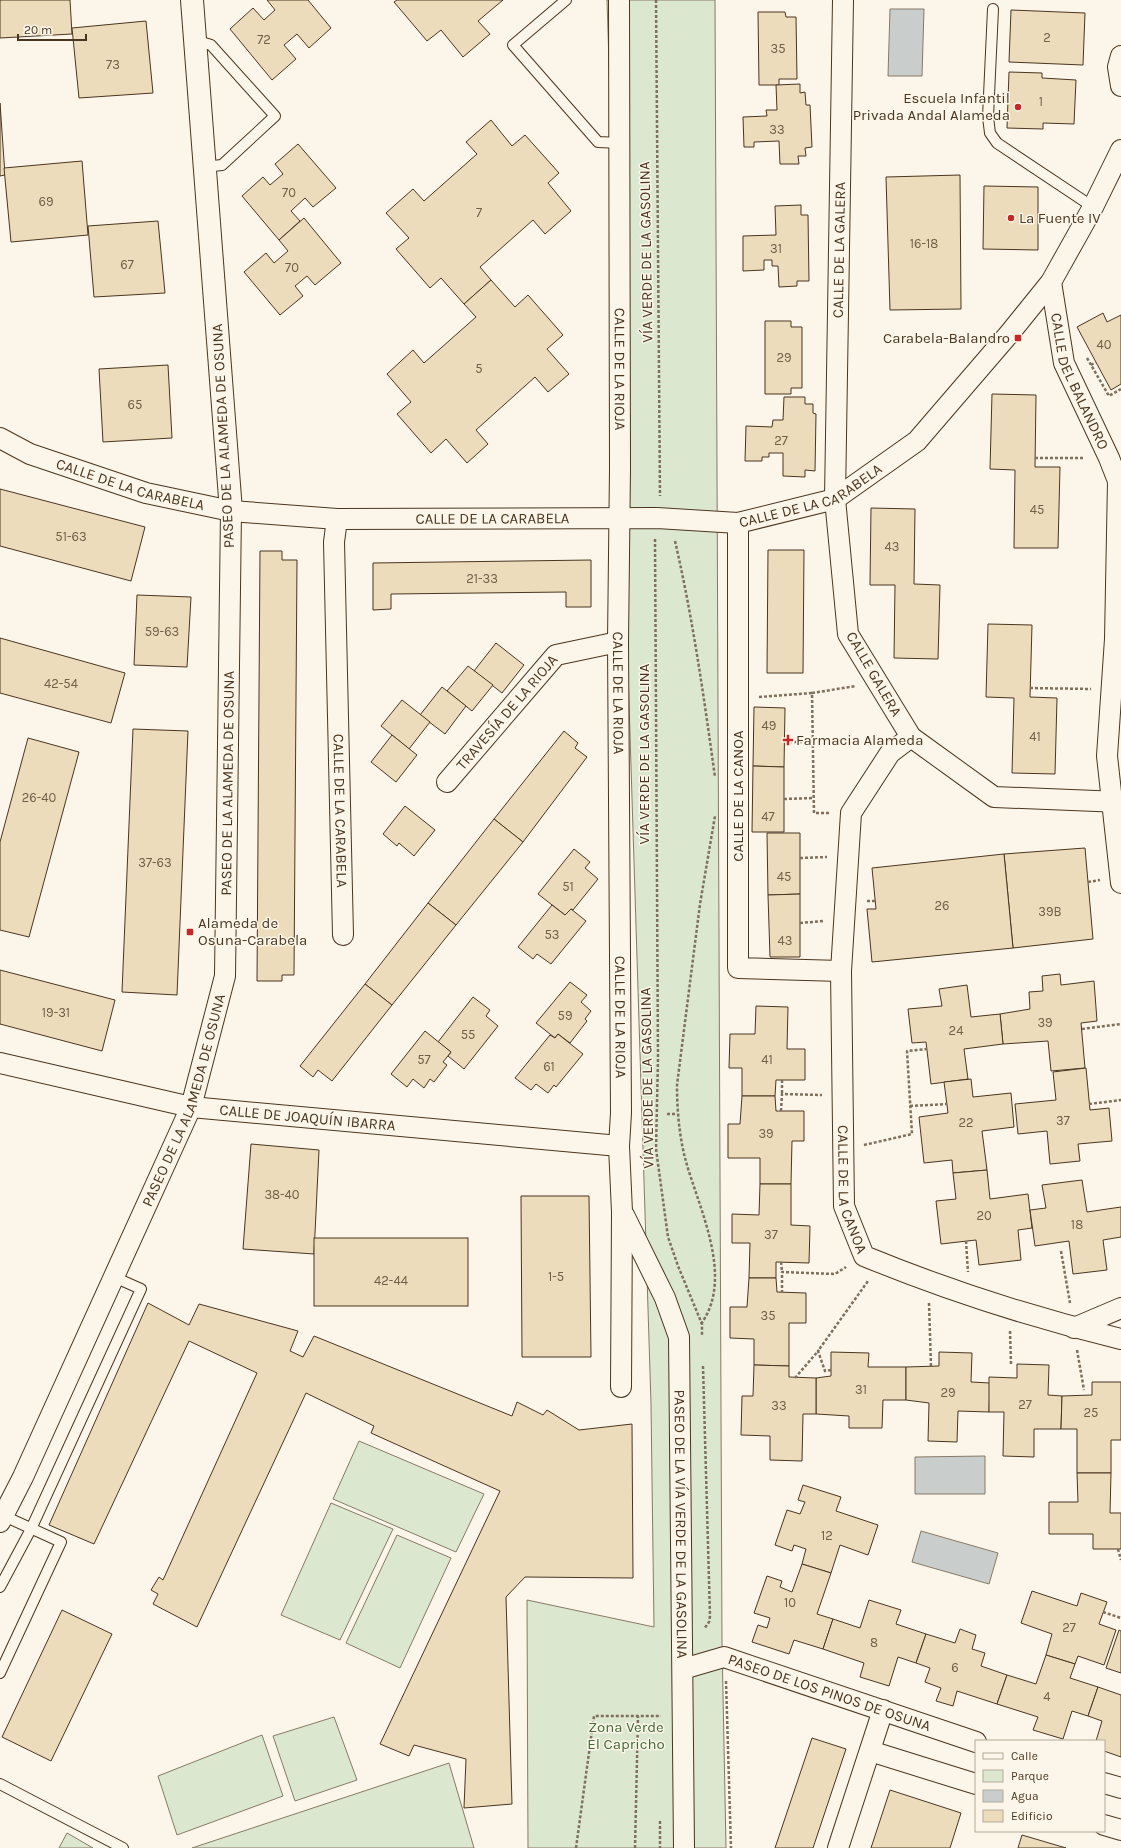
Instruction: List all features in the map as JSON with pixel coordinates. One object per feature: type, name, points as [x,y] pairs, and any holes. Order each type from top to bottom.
[{"type":"street","name":"PASEO DE LA ALAMEDA DE OSUNA","points":[[4,1508],[114,1277],[191,1107],[225,976],[231,511],[192,0]]},
{"type":"street","name":"CALLE DE LA RIOJA","points":[[619,0],[620,518],[618,642],[621,870],[621,1113],[619,1146],[622,1212],[621,1387]]},
{"type":"street","name":"CALLE DE LA GALERA","points":[[835,499],[843,0]]},
{"type":"street","points":[[1121,56],[1118,67],[1121,86]]},
{"type":"street","name":"CALLE DE LA CARABELA","points":[[0,438],[30,454],[146,493],[231,511],[337,519],[674,518],[738,523],[835,499],[917,440],[1009,334],[1051,282],[1093,207],[1121,150]]},
{"type":"street","name":"CALLE DEL BALANDRO","points":[[1051,282],[1064,363],[1119,481],[1118,574],[1107,756],[1117,803],[1121,883]]},
{"type":"street","name":"CALLE GALERA","points":[[835,499],[848,634],[911,737],[994,797],[1117,803]]},
{"type":"street","name":"CALLE DE LA CARABELA","points":[[337,519],[334,550],[343,935]]},
{"type":"street","name":"CALLE DE LA CANOA","points":[[738,523],[738,968],[841,971]]},
{"type":"street","name":"TRAVESÍA DE LA RIOJA","points":[[447,782],[556,655],[618,642]]},
{"type":"street","points":[[850,813],[890,753],[911,737]]},
{"type":"street","name":"CALLE DE LA CANOA","points":[[850,813],[841,971],[844,1206],[864,1256],[928,1281],[1074,1328],[1121,1339]]},
{"type":"street","name":"CALLE DE JOAQUÍN IBARRA","points":[[0,1063],[191,1107],[619,1146]]},
{"type":"street","name":"PASEO DE LA VÍA VERDE DE LA GASOLINA","points":[[622,1212],[665,1298],[679,1337],[684,1848]]},
{"type":"street","points":[[1074,1328],[1121,1308]]},
{"type":"street","name":"PASEO DE LOS PINOS DE OSUNA","points":[[683,1669],[724,1657],[975,1742]]},
{"type":"street","points":[[838,1848],[884,1710]]},
{"type":"street","points":[[870,1752],[975,1784]]},
{"type":"street","points":[[1105,1783],[1121,1788]]},
{"type":"street","points":[[1105,1825],[1121,1830]]},
{"type":"lane","points":[[566,0],[513,45],[598,142],[620,143]]},
{"type":"lane","points":[[993,9],[988,117],[990,133],[998,143],[1093,207]]},
{"type":"lane","points":[[195,40],[211,45],[275,116],[222,165],[204,167]]},
{"type":"lane","points":[[0,1587],[31,1529],[141,1289],[114,1277]]},
{"type":"lane","points":[[0,1672],[61,1542],[31,1529],[4,1508]]},
{"type":"lane","points":[[0,1784],[123,1848]]},
{"type":"path","name":"VÍA VERDE DE LA GASOLINA","points":[[656,0],[660,499]]},
{"type":"path","points":[[1085,354],[1109,396],[1121,390]]},
{"type":"path","points":[[1091,365],[1096,362]]},
{"type":"path","points":[[1035,458],[1109,458]]},
{"type":"path","name":"VÍA VERDE DE LA GASOLINA","points":[[654,533],[658,1059],[656,1149],[668,1237],[678,1266],[702,1324],[702,1340]]},
{"type":"path","points":[[675,541],[685,586],[704,690],[716,784]]},
{"type":"path","points":[[738,698],[812,693],[878,683]]},
{"type":"path","points":[[1030,688],[1112,689]]},
{"type":"path","points":[[812,693],[814,813],[850,813]]},
{"type":"path","points":[[784,742],[813,742]]},
{"type":"path","points":[[784,799],[814,798]]},
{"type":"path","points":[[698,1326],[702,1324],[710,1304],[716,1278],[706,1223],[685,1157],[677,1114],[677,1085],[686,1001],[715,808]]},
{"type":"path","points":[[800,858],[848,856]]},
{"type":"path","points":[[1082,1029],[1121,1024]]},
{"type":"path","points":[[843,1150],[912,1134],[907,1051],[927,1049]]},
{"type":"path","points":[[781,1111],[782,1080]]},
{"type":"path","points":[[782,1094],[842,1094]]},
{"type":"path","points":[[1089,1104],[1121,1100]]},
{"type":"path","points":[[910,1106],[947,1104]]},
{"type":"path","points":[[667,1114],[677,1114]]},
{"type":"path","points":[[966,1241],[969,1294]]},
{"type":"path","points":[[1061,1251],[1084,1390]]},
{"type":"path","points":[[781,1262],[782,1292]]},
{"type":"path","points":[[795,1378],[820,1348],[881,1263]]},
{"type":"path","points":[[782,1272],[835,1274]]},
{"type":"path","points":[[928,1281],[931,1366]]},
{"type":"path","points":[[1009,1307],[1011,1364]]},
{"type":"path","points":[[820,1348],[818,1351],[825,1371],[830,1370]]},
{"type":"path","points":[[698,1629],[704,1629],[709,1622],[710,1616],[703,1363]]},
{"type":"path","points":[[1118,1549],[1121,1560]]},
{"type":"path","points":[[1103,1612],[1121,1618]]},
{"type":"path","points":[[726,1675],[731,1848]]},
{"type":"path","points":[[576,1848],[594,1716],[666,1716]]},
{"type":"path","points":[[635,1848],[638,1716]]},
{"type":"green space","name":"Zona Verde El Capricho","points":[[607,0],[715,0],[722,1642],[726,1848],[528,1848],[527,1600],[654,1627],[651,1404]]},
{"type":"green space","points":[[359,1441],[484,1494],[456,1552],[333,1499]]},
{"type":"green space","points":[[331,1503],[393,1529],[340,1640],[281,1615]]},
{"type":"green space","points":[[397,1535],[451,1558],[400,1668],[346,1643]]},
{"type":"green space","points":[[334,1717],[357,1780],[295,1801],[273,1736]]},
{"type":"green space","points":[[262,1735],[283,1796],[177,1835],[158,1776]]},
{"type":"green space","points":[[449,1763],[474,1848],[192,1848]]},
{"type":"green space","points":[[67,1833],[93,1848],[59,1848]]},
{"type":"water","points":[[890,9],[924,9],[922,76],[888,76]]},
{"type":"water","points":[[985,1456],[985,1494],[915,1494],[915,1457]]},
{"type":"water","points":[[921,1531],[998,1553],[989,1584],[912,1562]]},
{"type":"building","points":[[0,0],[70,0],[72,34],[0,38]]},
{"type":"building","points":[[267,0],[308,0],[331,28],[309,48],[297,34],[284,45],[296,59],[272,80],[230,29],[253,8],[264,20],[275,10]]},
{"type":"building","points":[[397,0],[503,0],[478,21],[490,34],[463,57],[441,30],[427,41],[394,2]]},
{"type":"building","points":[[1011,10],[1085,13],[1083,65],[1009,62]]},
{"type":"building","points":[[758,12],[785,12],[786,17],[796,17],[797,79],[779,79],[779,85],[759,85]]},
{"type":"building","points":[[146,21],[153,93],[79,98],[72,28]]},
{"type":"building","points":[[1009,72],[1042,73],[1042,78],[1076,80],[1074,124],[1043,123],[1043,129],[1007,128]]},
{"type":"building","points":[[800,84],[800,93],[805,92],[806,105],[810,105],[812,147],[805,148],[806,156],[798,156],[799,164],[780,164],[779,141],[754,142],[754,147],[744,147],[743,117],[767,116],[766,110],[777,110],[776,85]]},
{"type":"building","points":[[0,103],[5,175],[0,176]]},
{"type":"building","points":[[491,120],[512,146],[525,135],[559,173],[548,183],[571,211],[545,234],[533,220],[480,267],[491,280],[464,304],[441,278],[430,288],[396,249],[409,238],[386,213],[413,189],[424,201],[477,154],[466,142]]},
{"type":"building","points":[[298,144],[336,188],[313,207],[305,198],[291,211],[300,221],[279,240],[242,196],[263,177],[270,185],[283,174],[275,164]]},
{"type":"building","points":[[82,161],[88,235],[11,242],[4,168]]},
{"type":"building","points":[[960,175],[961,309],[890,310],[886,177]]},
{"type":"building","name":"La Fuente IV","points":[[984,186],[1038,187],[1038,250],[983,249]]},
{"type":"building","points":[[801,205],[801,215],[808,215],[809,281],[797,281],[797,286],[779,287],[778,266],[772,266],[772,260],[764,260],[764,270],[743,271],[743,236],[776,235],[775,206]]},
{"type":"building","points":[[304,218],[341,263],[315,285],[307,276],[295,286],[303,296],[280,315],[244,272],[266,253],[274,263],[288,251],[279,240]]},
{"type":"building","points":[[158,221],[165,293],[94,297],[88,226]]},
{"type":"building","points":[[491,280],[515,307],[528,295],[563,335],[547,349],[569,374],[548,392],[535,377],[476,430],[488,444],[467,463],[446,439],[431,453],[397,414],[411,402],[387,374],[413,350],[424,363],[476,317],[464,304]]},
{"type":"building","points":[[1103,313],[1107,322],[1121,315],[1121,384],[1111,390],[1077,327]]},
{"type":"building","points":[[765,321],[791,321],[791,327],[802,327],[802,388],[791,388],[791,394],[765,394]]},
{"type":"building","points":[[168,365],[172,438],[103,442],[99,369]]},
{"type":"building","points":[[992,394],[1036,395],[1035,467],[1060,467],[1058,548],[1014,548],[1015,470],[990,469]]},
{"type":"building","points":[[784,397],[805,397],[805,404],[813,404],[813,413],[816,414],[815,471],[805,470],[805,477],[783,476],[783,453],[769,453],[769,457],[762,457],[762,461],[745,461],[746,426],[772,427],[773,420],[783,420]]},
{"type":"building","points":[[0,489],[145,527],[131,581],[0,546]]},
{"type":"building","points":[[871,508],[915,509],[914,584],[940,585],[938,659],[894,658],[895,585],[870,585]]},
{"type":"building","points":[[768,550],[804,550],[803,673],[767,673]]},
{"type":"building","points":[[260,551],[282,551],[282,560],[297,560],[294,975],[282,975],[282,981],[257,981]]},
{"type":"building","points":[[591,560],[591,607],[566,607],[566,592],[391,594],[391,609],[373,610],[373,563]]},
{"type":"building","points":[[137,595],[191,597],[187,667],[134,665]]},
{"type":"building","points":[[988,624],[1032,625],[1030,697],[1057,698],[1055,774],[1012,773],[1014,698],[986,697]]},
{"type":"building","points":[[0,638],[125,673],[111,723],[0,693]]},
{"type":"building","points":[[496,643],[524,665],[502,693],[474,671]]},
{"type":"building","points":[[468,666],[493,685],[472,711],[447,691]]},
{"type":"building","points":[[442,687],[466,706],[445,734],[420,715]]},
{"type":"building","points":[[402,700],[430,722],[409,749],[381,726]]},
{"type":"building","points":[[754,707],[785,708],[784,767],[753,766]]},
{"type":"building","points":[[133,729],[188,731],[177,995],[122,992]]},
{"type":"building","points":[[564,731],[578,743],[575,748],[587,757],[523,842],[494,819]]},
{"type":"building","points":[[392,735],[417,755],[396,782],[371,762]]},
{"type":"building","points":[[28,738],[79,752],[29,937],[0,930],[0,842]]},
{"type":"building","points":[[753,766],[784,767],[784,832],[752,832]]},
{"type":"building","points":[[405,806],[435,830],[414,856],[399,843],[397,846],[383,834]]},
{"type":"building","points":[[494,819],[523,842],[456,925],[428,903]]},
{"type":"building","points":[[767,833],[800,833],[800,894],[768,895]]},
{"type":"building","points":[[1085,848],[1093,939],[1013,948],[1004,854]]},
{"type":"building","points":[[574,849],[590,862],[585,868],[598,879],[573,910],[571,909],[565,915],[538,894]]},
{"type":"building","points":[[1004,854],[1013,948],[872,962],[867,909],[876,909],[872,868]]},
{"type":"building","points":[[800,894],[800,957],[770,957],[768,895]]},
{"type":"building","points":[[428,903],[456,925],[392,1005],[365,984]]},
{"type":"building","points":[[552,905],[565,915],[571,909],[586,921],[551,964],[537,954],[533,959],[518,947]]},
{"type":"building","points":[[0,970],[115,1000],[102,1051],[0,1024]]},
{"type":"building","points":[[1060,974],[1061,985],[1094,981],[1097,1021],[1081,1023],[1085,1068],[1051,1071],[1048,1041],[1003,1044],[1000,1014],[1030,1009],[1029,992],[1043,991],[1042,976]]},
{"type":"building","points":[[570,982],[587,995],[581,1002],[591,1011],[585,1019],[587,1021],[570,1043],[558,1034],[555,1038],[536,1023]]},
{"type":"building","points":[[365,984],[392,1005],[332,1081],[318,1070],[313,1077],[300,1066]]},
{"type":"building","points":[[967,985],[971,1017],[1000,1014],[1003,1044],[964,1049],[968,1079],[931,1084],[926,1042],[912,1043],[908,1009],[942,1006],[939,989]]},
{"type":"building","points":[[473,997],[490,1010],[486,1016],[498,1026],[464,1069],[448,1056],[451,1052],[438,1042]]},
{"type":"building","points":[[756,1006],[788,1007],[787,1049],[805,1049],[805,1080],[776,1080],[775,1096],[742,1096],[742,1068],[729,1068],[730,1034],[755,1034]]},
{"type":"building","points":[[425,1031],[451,1052],[443,1062],[447,1065],[434,1082],[430,1079],[424,1088],[413,1079],[407,1087],[391,1074]]},
{"type":"building","points":[[558,1034],[583,1054],[556,1087],[554,1085],[548,1093],[536,1084],[531,1090],[515,1078],[550,1035],[555,1038]]},
{"type":"building","points":[[1086,1068],[1090,1110],[1109,1108],[1112,1141],[1078,1144],[1080,1161],[1050,1164],[1047,1131],[1018,1134],[1015,1104],[1056,1100],[1053,1072]]},
{"type":"building","points":[[971,1079],[973,1097],[1011,1093],[1014,1127],[982,1131],[987,1170],[953,1173],[952,1160],[924,1163],[919,1117],[948,1113],[944,1082]]},
{"type":"building","points":[[742,1096],[775,1096],[776,1111],[804,1111],[804,1141],[792,1141],[791,1184],[760,1184],[760,1158],[728,1158],[728,1124],[740,1124]]},
{"type":"building","points":[[251,1144],[319,1150],[314,1254],[243,1249]]},
{"type":"building","points":[[987,1170],[990,1199],[1028,1194],[1032,1228],[1018,1230],[1021,1260],[979,1265],[976,1240],[941,1244],[936,1201],[956,1199],[953,1173]]},
{"type":"building","points":[[1082,1180],[1087,1212],[1121,1207],[1121,1237],[1103,1240],[1107,1270],[1073,1274],[1069,1241],[1035,1246],[1030,1210],[1046,1208],[1042,1185]]},
{"type":"building","points":[[760,1184],[791,1184],[791,1225],[810,1226],[809,1263],[776,1262],[776,1278],[749,1278],[750,1243],[732,1243],[732,1214],[759,1215]]},
{"type":"building","points":[[521,1196],[589,1196],[591,1357],[522,1357]]},
{"type":"building","points":[[314,1238],[468,1238],[468,1306],[314,1306]]},
{"type":"building","points":[[749,1278],[776,1278],[777,1292],[806,1293],[806,1323],[789,1323],[789,1366],[754,1365],[754,1339],[730,1338],[730,1307],[747,1307]]},
{"type":"building","points":[[148,1303],[189,1325],[199,1304],[298,1331],[290,1351],[303,1357],[314,1336],[512,1416],[517,1402],[543,1415],[547,1410],[579,1430],[632,1424],[633,1578],[525,1577],[506,1597],[512,1804],[464,1808],[466,1759],[414,1745],[409,1756],[380,1744],[500,1491],[371,1433],[374,1426],[306,1393],[197,1627],[153,1604],[158,1594],[151,1590],[159,1577],[163,1580],[257,1373],[189,1341],[94,1544],[49,1525]]},
{"type":"building","points":[[831,1352],[869,1353],[868,1367],[906,1367],[906,1400],[883,1400],[882,1428],[849,1428],[849,1416],[816,1414],[816,1378],[831,1376]]},
{"type":"building","points":[[939,1352],[972,1353],[971,1382],[990,1383],[989,1412],[958,1411],[957,1442],[928,1441],[929,1403],[906,1400],[906,1367],[939,1366]]},
{"type":"building","points":[[1017,1364],[1049,1365],[1048,1395],[1062,1396],[1061,1429],[1034,1429],[1034,1457],[1003,1456],[1004,1412],[989,1412],[989,1377],[1017,1378]]},
{"type":"building","points":[[754,1365],[789,1366],[789,1377],[816,1378],[816,1414],[803,1414],[802,1461],[770,1460],[770,1436],[741,1435],[742,1396],[753,1396]]},
{"type":"building","points":[[1092,1382],[1121,1382],[1121,1440],[1111,1440],[1111,1473],[1077,1473],[1077,1429],[1061,1429],[1062,1396],[1092,1395]]},
{"type":"building","points":[[1077,1473],[1111,1473],[1110,1513],[1121,1513],[1121,1549],[1093,1549],[1093,1534],[1049,1534],[1049,1502],[1078,1502]]},
{"type":"building","points":[[803,1485],[841,1497],[836,1511],[878,1525],[868,1555],[840,1545],[831,1573],[802,1564],[806,1549],[794,1545],[792,1551],[775,1545],[787,1510],[800,1514],[805,1502],[798,1500]]},
{"type":"building","points":[[802,1564],[831,1573],[817,1614],[833,1619],[823,1649],[794,1640],[789,1654],[752,1642],[758,1625],[767,1628],[770,1618],[754,1613],[767,1576],[782,1581],[780,1587],[792,1592]]},
{"type":"building","points":[[1032,1591],[1077,1606],[1081,1593],[1107,1602],[1099,1624],[1116,1630],[1104,1665],[1078,1656],[1075,1664],[1046,1655],[1052,1634],[1021,1623]]},
{"type":"building","points":[[869,1600],[901,1610],[896,1624],[926,1634],[916,1663],[898,1657],[889,1686],[860,1677],[864,1663],[823,1649],[833,1619],[860,1628]]},
{"type":"building","points":[[62,1610],[112,1634],[51,1761],[2,1737]]},
{"type":"building","points":[[960,1629],[976,1635],[972,1649],[985,1653],[981,1666],[1007,1675],[997,1704],[957,1691],[953,1706],[936,1701],[941,1688],[925,1682],[930,1668],[916,1663],[926,1634],[955,1643]]},
{"type":"building","points":[[1119,1630],[1121,1631],[1121,1673],[1106,1668]]},
{"type":"building","points":[[1046,1655],[1075,1664],[1070,1678],[1098,1687],[1088,1716],[1072,1711],[1063,1739],[1033,1730],[1038,1717],[997,1704],[1007,1675],[1036,1684]]},
{"type":"building","points":[[1098,1687],[1121,1695],[1121,1757],[1105,1751],[1105,1740],[1096,1740],[1102,1721],[1088,1716]]},
{"type":"building","points":[[812,1738],[846,1749],[813,1848],[775,1848]]},
{"type":"building","points":[[890,1790],[961,1813],[950,1848],[871,1848]]},
{"type":"building","points":[[1022,1835],[1066,1848],[1018,1848]]},
{"type":"place","name":"Escuela Infantil Privada Andal Alameda","points":[[1018,107]]},
{"type":"place","name":"La Fuente IV","points":[[1011,218]]},
{"type":"place","name":"Carabela-Balandro","points":[[1018,338]]},
{"type":"place","name":"Farmacia Alameda","points":[[788,740]]},
{"type":"place","name":"Alameda de Osuna-Carabela","points":[[190,932]]}]
